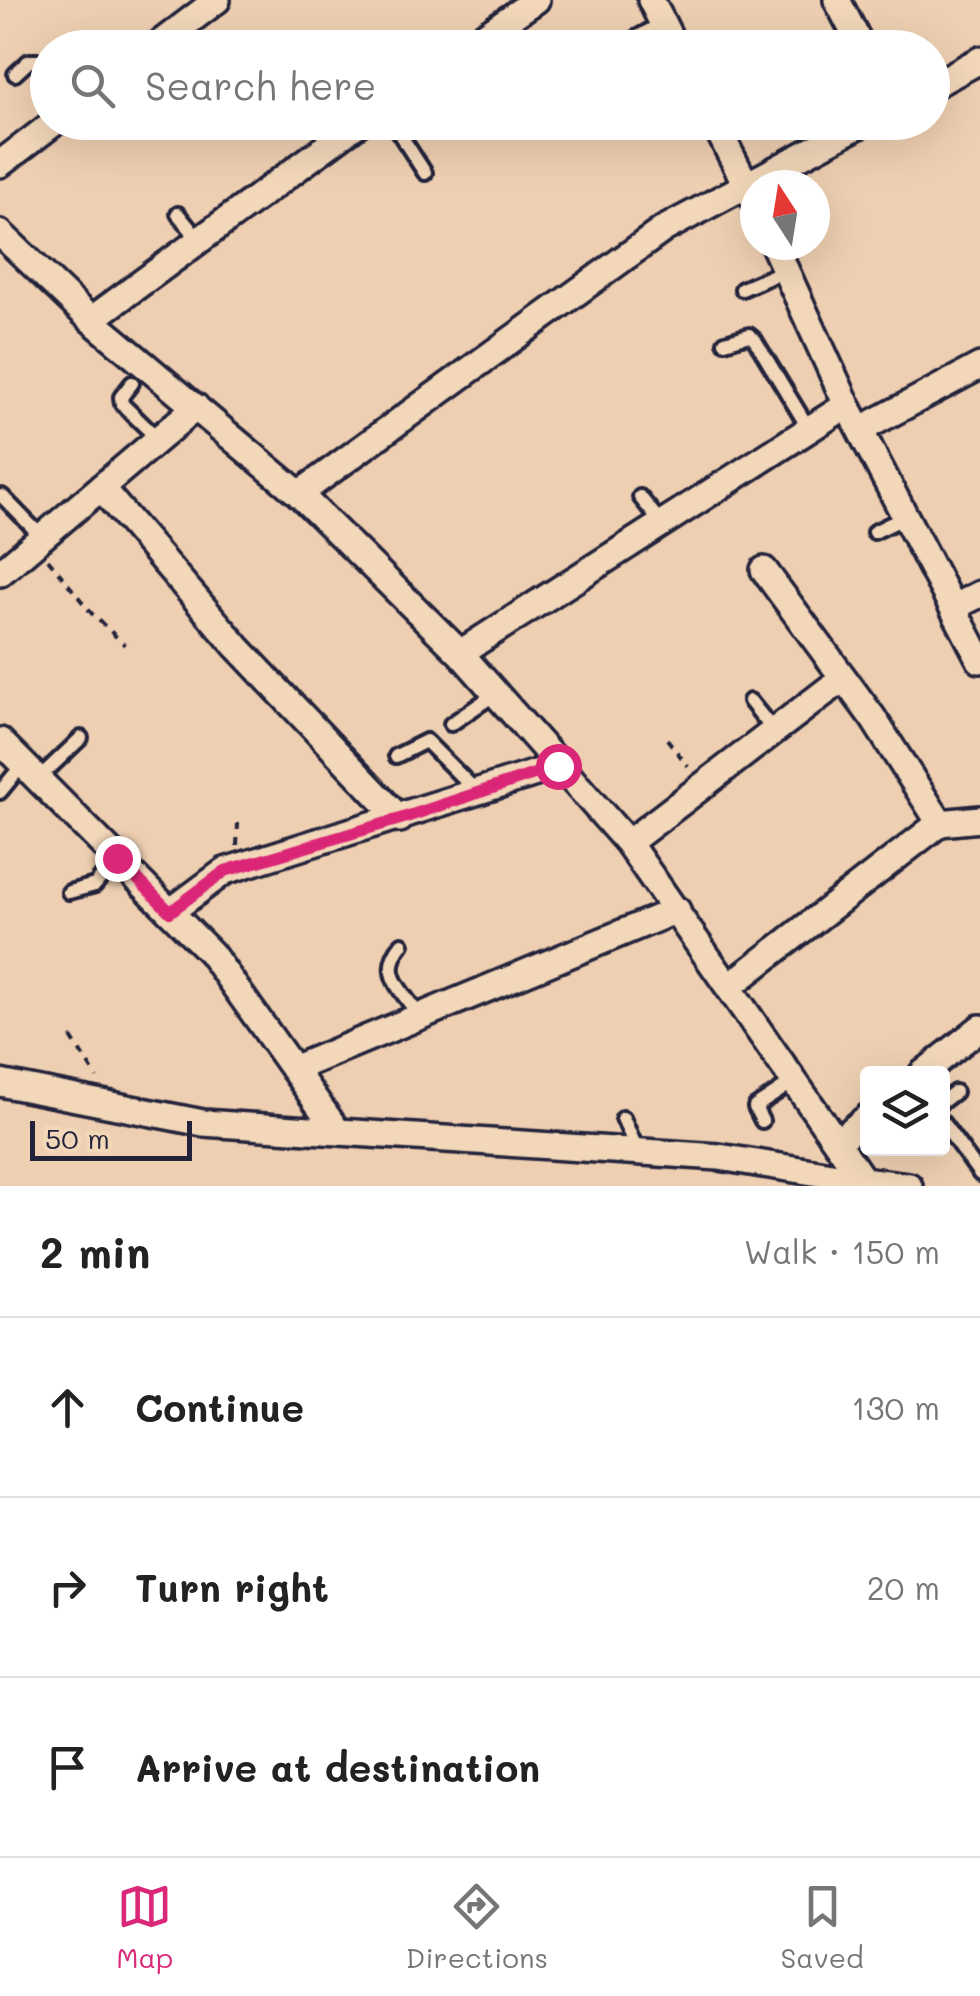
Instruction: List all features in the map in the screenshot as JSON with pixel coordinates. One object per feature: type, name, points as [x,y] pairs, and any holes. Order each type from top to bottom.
[{"type":"street","points":[[178,30],[217,0]]},
{"type":"street","points":[[492,30],[536,0]]},
{"type":"street","points":[[650,0],[665,30]]},
{"type":"street","points":[[838,0],[853,30]]},
{"type":"street","points":[[950,76],[980,60]]},
{"type":"street","points":[[0,164],[31,140]]},
{"type":"street","points":[[92,320],[336,140]]},
{"type":"street","points":[[723,140],[740,173]]},
{"type":"street","points":[[789,170],[836,140]]},
{"type":"street","points":[[300,494],[664,230],[740,199]]},
{"type":"street","points":[[0,233],[92,320],[300,494],[460,653],[628,843],[863,1180]]},
{"type":"street","points":[[781,260],[847,405],[980,660]]},
{"type":"street","points":[[860,430],[980,366]]},
{"type":"street","points":[[460,653],[847,405]]},
{"type":"street","points":[[0,572],[196,407]]},
{"type":"street","points":[[101,488],[237,647],[400,819]]},
{"type":"street","points":[[764,570],[873,718],[940,823]]},
{"type":"street","points":[[954,607],[980,594]]},
{"type":"street","points":[[628,843],[842,679]]},
{"type":"street","points":[[0,741],[212,952],[338,1132]]},
{"type":"street","points":[[170,912],[225,871],[400,819],[558,766]]},
{"type":"street","points":[[731,986],[940,823],[980,819]]},
{"type":"street","points":[[293,1069],[677,910]]},
{"type":"street","points":[[932,1066],[980,1028]]},
{"type":"street","points":[[0,1084],[203,1123],[774,1164],[908,1186]]},
{"type":"street","points":[[838,1141],[860,1123]]},
{"type":"lane","points":[[651,30],[662,24]]},
{"type":"lane","points":[[15,74],[30,61]]},
{"type":"lane","points":[[404,140],[426,173]]},
{"type":"lane","points":[[178,214],[200,241]]},
{"type":"lane","points":[[742,288],[786,270]]},
{"type":"lane","points":[[726,342],[749,335],[756,340],[809,429]]},
{"type":"lane","points":[[132,383],[122,396],[122,404],[159,440]]},
{"type":"lane","points":[[2,496],[39,540]]},
{"type":"lane","points":[[640,498],[662,524]]},
{"type":"lane","points":[[874,532],[907,516]]},
{"type":"lane","points":[[451,724],[495,694]]},
{"type":"lane","points":[[750,702],[774,730]]},
{"type":"lane","points":[[0,792],[80,738]]},
{"type":"lane","points":[[396,756],[426,740],[477,793]]},
{"type":"lane","points":[[69,892],[95,885],[117,858]]},
{"type":"lane","points":[[402,944],[389,960],[388,970],[419,1016]]},
{"type":"lane","points":[[762,1121],[755,1106],[796,1080]]},
{"type":"lane","points":[[950,1096],[955,1092]]},
{"type":"lane","points":[[624,1118],[639,1154]]},
{"type":"lane","points":[[950,1133],[980,1174]]},
{"type":"path","points":[[39,540],[93,615],[125,645]]},
{"type":"path","points":[[666,739],[704,785]]},
{"type":"path","points":[[71,1036],[116,1107]]},
{"type":"route","points":[[117,858],[170,912],[225,871],[246,863],[400,819],[558,766]]}]
